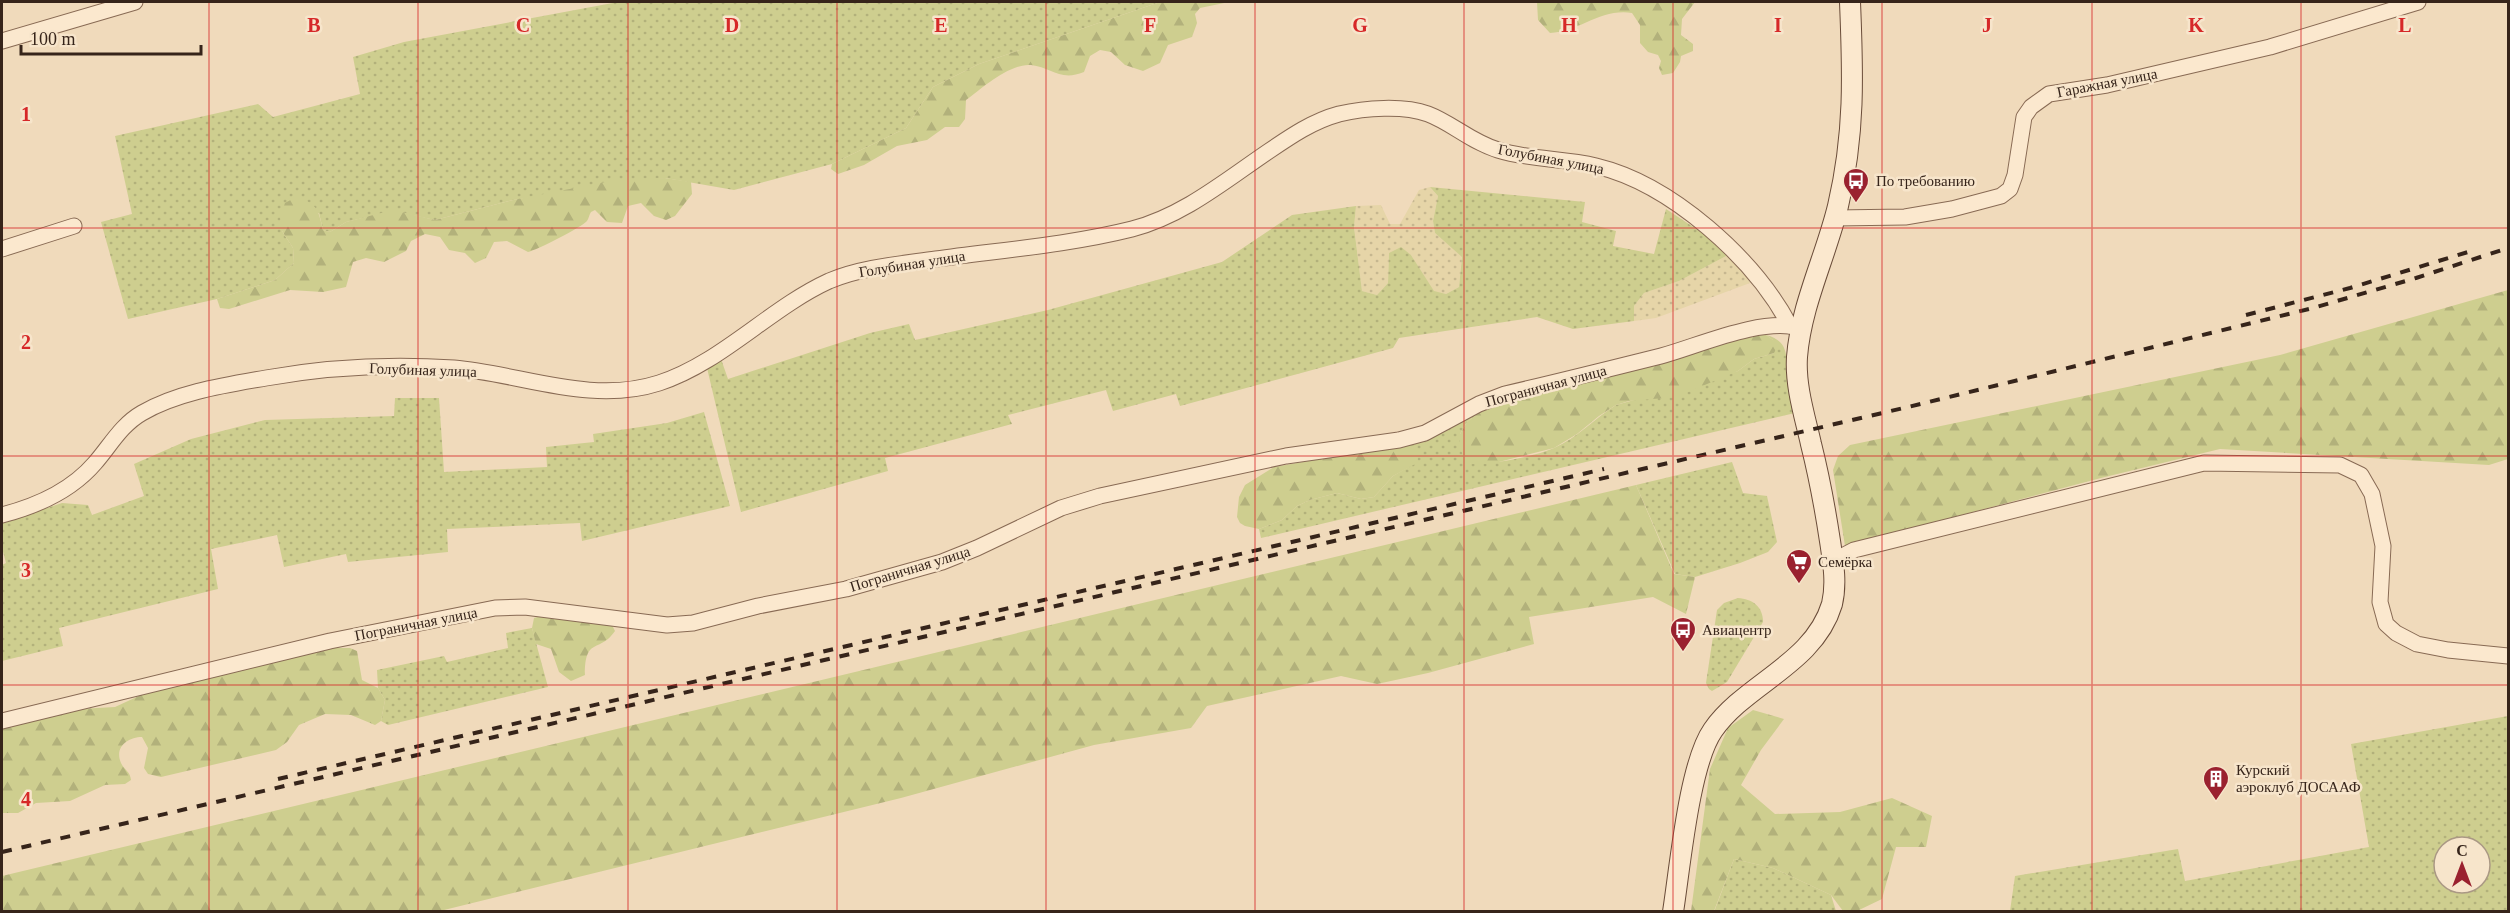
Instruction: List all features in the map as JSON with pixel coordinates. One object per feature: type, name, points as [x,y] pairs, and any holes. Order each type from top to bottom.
[{"type":"main road","points":[[1673,912],[1691,799],[1701,753],[1710,733],[1741,699],[1795,659],[1812,640],[1828,615],[1832,602],[1833,561],[1822,489],[1806,422],[1798,372],[1796,328],[1811,295],[1846,172],[1853,107],[1850,2]]},
{"type":"street","points":[[2,41],[135,2]]},
{"type":"street","name":"Гаражная улица","points":[[1834,218],[1905,217],[2001,196],[2010,189],[2015,175],[2024,117],[2031,107],[2049,94],[2106,85],[2270,47],[2418,2]]},
{"type":"street","name":"Голубиная улица","points":[[2,515],[58,494],[79,481],[99,460],[122,429],[138,414],[194,393],[267,378],[321,371],[413,367],[453,368],[577,389],[610,392],[634,389],[664,381],[702,362],[797,298],[846,275],[915,262],[1095,237],[1155,222],[1208,192],[1307,126],[1338,114],[1355,111],[1411,110],[1426,114],[1485,146],[1508,153],[1592,165],[1626,176],[1683,210],[1729,246],[1770,292],[1796,328]]},
{"type":"street","points":[[2,249],[74,226]]},
{"type":"street","name":"Пограничная улица","points":[[2,721],[330,641],[495,608],[525,607],[633,622],[680,625],[758,606],[795,600],[942,562],[1061,508],[1100,496],[1286,456],[1399,440],[1425,433],[1479,404],[1505,394],[1665,355],[1738,332],[1796,328]]},
{"type":"street","points":[[1833,561],[1854,550],[2204,463],[2340,465],[2361,475],[2373,494],[2383,546],[2380,602],[2386,624],[2396,633],[2417,644],[2448,650],[2508,656]]},
{"type":"shaded area","points":[[1430,187],[1438,196],[1433,221],[1435,233],[1462,256],[1459,287],[1446,294],[1434,292],[1411,255],[1389,253],[1388,283],[1377,295],[1362,291],[1354,226],[1356,206],[1381,205],[1390,224],[1400,224],[1419,190]]},
{"type":"shaded area","points":[[1728,255],[1746,272],[1750,283],[1656,318],[1634,321],[1634,306],[1644,293],[1679,281]]},
{"type":"green space","points":[[618,2],[1160,2],[979,64],[933,87],[906,128],[832,164],[734,190],[665,178],[513,200],[435,220],[393,211],[346,222],[330,232],[323,230],[319,213],[282,231],[293,248],[294,263],[275,280],[217,299],[128,319],[101,222],[132,214],[115,136],[258,104],[273,117],[360,94],[353,57],[404,42]]},
{"type":"green space","points":[[1160,2],[1229,2],[1200,8],[1195,14],[1197,23],[1192,37],[1168,45],[1160,63],[1143,71],[1125,65],[1111,52],[1100,50],[1090,56],[1084,72],[1076,75],[1062,75],[1038,66],[1023,65],[1005,72],[966,100],[965,119],[959,127],[945,127],[927,140],[897,146],[864,165],[838,174],[831,169],[832,164],[906,128],[933,87],[979,64]]},
{"type":"green space","points":[[1537,2],[1695,2],[1682,19],[1681,35],[1693,44],[1693,51],[1681,56],[1673,73],[1662,75],[1658,55],[1648,52],[1640,43],[1640,25],[1632,13],[1610,14],[1571,29],[1550,33],[1538,20]]},
{"type":"green space","points":[[665,178],[691,182],[692,194],[675,216],[666,220],[654,216],[641,203],[628,206],[622,223],[607,222],[595,210],[583,224],[540,247],[528,252],[507,241],[494,242],[486,258],[475,263],[465,253],[449,250],[440,237],[425,234],[411,241],[406,251],[384,262],[366,258],[353,262],[346,287],[323,292],[290,290],[229,309],[220,308],[217,299],[275,280],[294,263],[293,248],[282,231],[280,217],[285,203],[296,197],[316,208],[323,230],[330,232],[346,222],[393,210],[435,220],[513,200],[621,179]]},
{"type":"green space","points":[[1430,187],[1585,202],[1582,222],[1616,231],[1613,246],[1654,254],[1666,209],[1704,234],[1728,255],[1679,281],[1644,293],[1634,306],[1634,321],[1573,329],[1537,317],[1399,338],[1393,348],[1180,406],[1176,394],[1113,411],[1106,390],[1008,415],[1012,424],[885,458],[888,471],[741,512],[707,368],[721,359],[728,379],[870,333],[909,324],[915,340],[1048,310],[1222,262],[1292,215],[1356,206],[1354,227],[1362,291],[1377,295],[1388,283],[1389,253],[1401,247],[1411,255],[1434,291],[1446,294],[1459,287],[1462,257],[1435,233],[1433,221],[1438,196]]},
{"type":"green space","points":[[2508,290],[2508,459],[2489,465],[2220,449],[1845,546],[1833,470],[1838,456],[1850,445],[2280,355]]},
{"type":"green space","points":[[1766,335],[1775,338],[1784,348],[1788,389],[1795,413],[1261,538],[1259,529],[1282,520],[1297,506],[1310,500],[1337,493],[1361,499],[1374,497],[1393,476],[1417,462],[1406,444],[1480,412],[1467,422],[1460,434],[1471,464],[1502,461],[1535,454],[1562,444],[1616,405],[1738,371],[1754,359],[1774,353],[1773,340]]},
{"type":"green space","points":[[1766,335],[1777,347],[1774,353],[1754,359],[1738,371],[1676,397],[1629,401],[1616,405],[1554,448],[1491,464],[1471,464],[1465,460],[1460,448],[1460,434],[1467,422],[1480,412],[1509,400],[1747,336]]},
{"type":"green space","points":[[395,398],[439,398],[444,472],[547,467],[546,447],[594,442],[593,434],[667,423],[704,412],[730,506],[582,541],[580,523],[447,529],[448,552],[348,562],[346,554],[284,567],[277,535],[211,549],[218,589],[59,628],[63,646],[2,661],[2,565],[6,563],[2,548],[2,523],[62,503],[88,505],[92,515],[144,496],[134,464],[191,439],[265,420],[394,416]]},
{"type":"green space","points":[[1406,444],[1419,449],[1417,463],[1393,476],[1374,497],[1361,499],[1337,493],[1310,500],[1297,506],[1282,520],[1259,529],[1245,526],[1237,517],[1239,497],[1245,485],[1274,467]]},
{"type":"green space","points":[[1732,462],[1743,493],[1767,496],[1777,542],[1768,552],[1740,563],[1695,577],[1675,574],[1636,485]]},
{"type":"green space","points":[[1636,485],[1674,574],[1695,577],[1686,614],[1653,597],[1529,617],[1534,644],[1428,673],[1377,684],[1341,676],[1207,706],[1191,728],[1094,745],[901,798],[440,911],[2,911],[2,876]]},
{"type":"green space","points":[[1738,598],[1756,604],[1763,622],[1727,682],[1712,691],[1706,683],[1717,610],[1724,603]]},
{"type":"green space","points":[[541,616],[612,625],[615,631],[604,642],[590,650],[587,655],[585,675],[571,681],[559,672],[551,649],[536,644],[532,628],[534,618]]},
{"type":"green space","points":[[532,628],[548,687],[388,725],[381,721],[385,700],[378,688],[377,670],[444,656],[447,662],[508,648],[506,633]]},
{"type":"green space","points":[[335,648],[350,648],[357,651],[362,680],[378,688],[385,700],[381,721],[375,725],[351,715],[325,714],[299,725],[287,742],[276,750],[161,777],[148,774],[144,768],[148,748],[142,737],[137,737],[127,741],[119,752],[121,763],[131,780],[125,784],[105,785],[70,801],[36,803],[18,813],[2,813],[2,728],[79,709],[115,707],[154,689]]},
{"type":"green space","points":[[1753,710],[1784,719],[1761,750],[1741,785],[1775,814],[1840,812],[1892,798],[1932,816],[1926,847],[1896,847],[1882,899],[1857,911],[1843,911],[1831,895],[1773,868],[1734,859],[1714,911],[1691,911],[1710,769],[1728,728]]},
{"type":"green space","points":[[2508,716],[2508,911],[2010,911],[2015,876],[2178,849],[2185,881],[2369,847],[2351,744]]},
{"type":"green space","points":[[1734,859],[1773,868],[1831,895],[1836,911],[1714,912]]},
{"type":"railway","points":[[2,852],[1908,407],[2313,308],[2508,248]]},
{"type":"railway","points":[[2246,315],[2350,288],[2468,252]]},
{"type":"railway","points":[[278,779],[1604,469]]},
{"type":"place","name":"По требованию","points":[[1856,204]]},
{"type":"place","name":"Семёрка","points":[[1799,585]]},
{"type":"place","name":"Авиацентр","points":[[1683,653]]},
{"type":"place","name":"Курский аэроклуб ДОСААФ","points":[[2216,802]]}]
